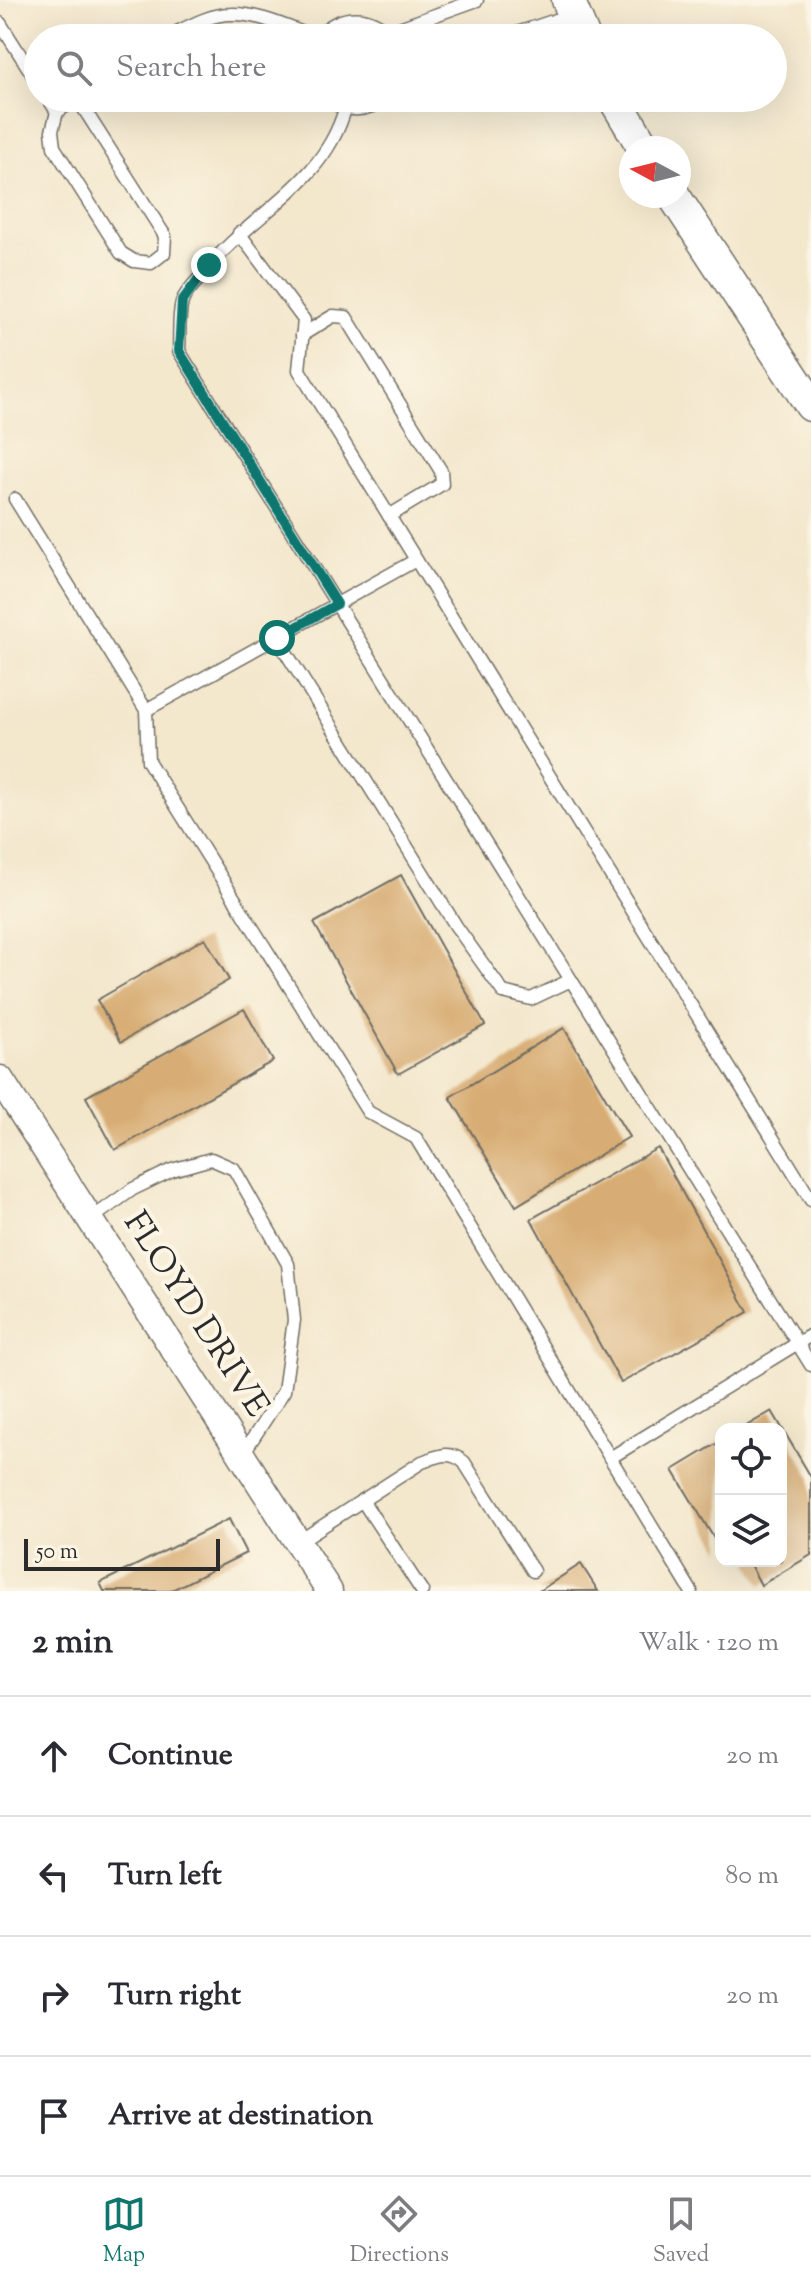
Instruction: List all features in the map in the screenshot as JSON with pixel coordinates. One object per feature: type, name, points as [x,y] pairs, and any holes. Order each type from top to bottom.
[{"type":"street","points":[[622,112],[637,136]]},
{"type":"street","points":[[682,208],[811,405]]},
{"type":"street","name":"FLOYD DRIVE","points":[[0,1079],[329,1591]]},
{"type":"lane","points":[[418,24],[477,0]]},
{"type":"lane","points":[[195,24],[231,14],[275,24]]},
{"type":"lane","points":[[333,24],[355,17],[376,24]]},
{"type":"lane","points":[[551,24],[575,17]]},
{"type":"lane","points":[[0,23],[24,61]]},
{"type":"lane","points":[[0,51],[12,42]]},
{"type":"lane","points":[[57,112],[52,131],[54,147],[121,253],[134,261],[151,263],[164,253],[165,236],[86,112]]},
{"type":"lane","points":[[344,112],[338,133],[323,157],[267,213],[239,233],[182,301],[179,351],[811,1365]]},
{"type":"lane","points":[[239,233],[304,320],[299,370],[811,1200]]},
{"type":"lane","points":[[302,335],[333,316],[346,317],[441,471],[442,484],[389,516]]},
{"type":"lane","points":[[15,499],[146,710],[148,761],[368,1112],[416,1138],[691,1591]]},
{"type":"lane","points":[[146,710],[416,560]]},
{"type":"lane","points":[[277,638],[456,926],[503,992],[531,999],[571,980]]},
{"type":"lane","points":[[91,1219],[133,1189],[172,1170],[211,1159],[234,1169],[288,1264],[294,1320],[284,1391],[242,1455]]},
{"type":"lane","points":[[610,1458],[811,1335]]},
{"type":"lane","points":[[298,1542],[422,1462],[443,1454],[454,1454],[464,1462],[533,1571]]},
{"type":"lane","points":[[362,1500],[422,1591]]},
{"type":"building","points":[[401,875],[485,1025],[398,1074],[314,923]]},
{"type":"building","points":[[205,938],[229,980],[121,1042],[97,1000]]},
{"type":"building","points":[[244,1009],[273,1061],[115,1150],[86,1097]]},
{"type":"building","points":[[564,1028],[629,1137],[516,1206],[450,1097]]},
{"type":"building","points":[[658,1148],[748,1312],[621,1383],[531,1219]]},
{"type":"building","points":[[772,1411],[779,1423],[751,1423]]},
{"type":"building","points":[[787,1436],[811,1477],[811,1555],[761,1585],[751,1567],[787,1567]]},
{"type":"building","points":[[715,1445],[715,1540],[673,1470]]},
{"type":"building","points":[[229,1519],[246,1553],[170,1591],[104,1591],[100,1583]]},
{"type":"building","points":[[581,1564],[598,1591],[539,1591]]},
{"type":"route","points":[[209,265],[182,301],[179,351],[337,604],[277,638]]}]
